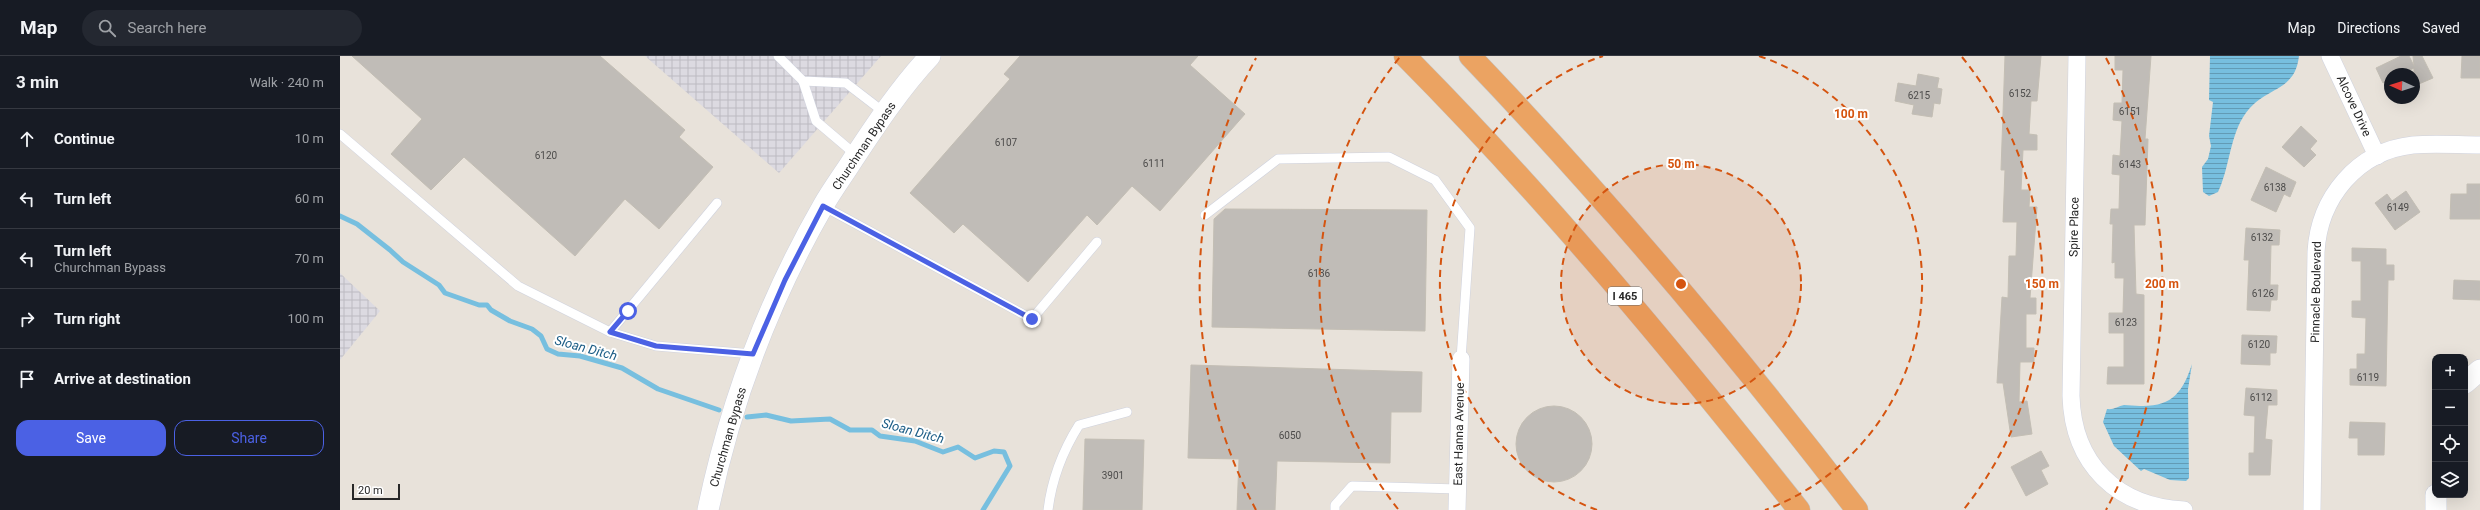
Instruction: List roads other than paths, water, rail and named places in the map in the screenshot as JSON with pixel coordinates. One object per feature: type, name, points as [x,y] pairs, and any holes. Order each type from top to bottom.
[{"type":"highway","name":"I 465","points":[[1405,56],[1509,164],[1575,238],[1654,331],[1798,510]]},
{"type":"highway","points":[[1470,56],[1604,200],[1674,282],[1799,434],[1857,510]]},
{"type":"street","name":"Churchman Bypass","points":[[708,510],[728,431],[753,354],[785,280],[823,206],[856,155],[885,113],[930,56]]},
{"type":"street","name":"Spire Place","points":[[2077,56],[2071,402],[2076,435],[2093,466],[2114,488],[2130,497],[2154,506],[2184,510]]},
{"type":"street","name":"Alcove Drive","points":[[2330,56],[2377,156]]},
{"type":"street","name":"Pinnacle Boulevard","points":[[2312,510],[2317,235],[2325,209],[2338,187],[2359,167],[2377,156],[2413,145],[2480,145]]},
{"type":"street","name":"East Hanna Avenue","points":[[1457,510],[1461,359]]},
{"type":"street","points":[[2468,380],[2480,370]]},
{"type":"street","points":[[2436,498],[2436,510]]},
{"type":"lane","points":[[784,58],[803,81],[816,121],[856,155]]},
{"type":"lane","points":[[803,81],[846,83],[885,113]]},
{"type":"lane","points":[[340,134],[518,286],[610,332],[656,346],[753,354]]},
{"type":"lane","points":[[1205,215],[1278,159],[1389,157],[1435,180],[1470,228],[1461,359]]},
{"type":"lane","points":[[610,332],[717,203]]},
{"type":"lane","points":[[823,206],[1032,319],[1097,242]]},
{"type":"lane","points":[[1048,510],[1051,486],[1062,452],[1079,425],[1127,412]]},
{"type":"lane","points":[[1334,510],[1335,505],[1352,486],[1458,489]]},
{"type":"water","points":[[2210,56],[2299,56],[2297,67],[2287,82],[2257,102],[2243,117],[2235,135],[2218,192],[2209,196],[2203,192],[2202,167],[2208,159],[2211,146],[2209,136],[2213,102],[2209,100]]},
{"type":"water","points":[[2192,364],[2188,389],[2189,478],[2186,481],[2170,480],[2144,469],[2141,471],[2114,446],[2103,422],[2107,409],[2124,405],[2151,406],[2168,401],[2175,396],[2185,383]]},
{"type":"waterway","name":"Sloan Ditch","points":[[340,216],[357,224],[403,262],[439,285],[445,293],[479,305],[487,305],[491,310],[510,321],[532,329],[541,336],[547,349],[558,354],[580,356],[622,368],[658,389],[719,410]]},
{"type":"waterway","name":"Sloan Ditch","points":[[747,417],[766,415],[791,421],[830,419],[850,430],[872,430],[880,436],[915,441],[943,452],[958,447],[975,458],[994,451],[1004,452],[1010,466],[983,510]]}]
